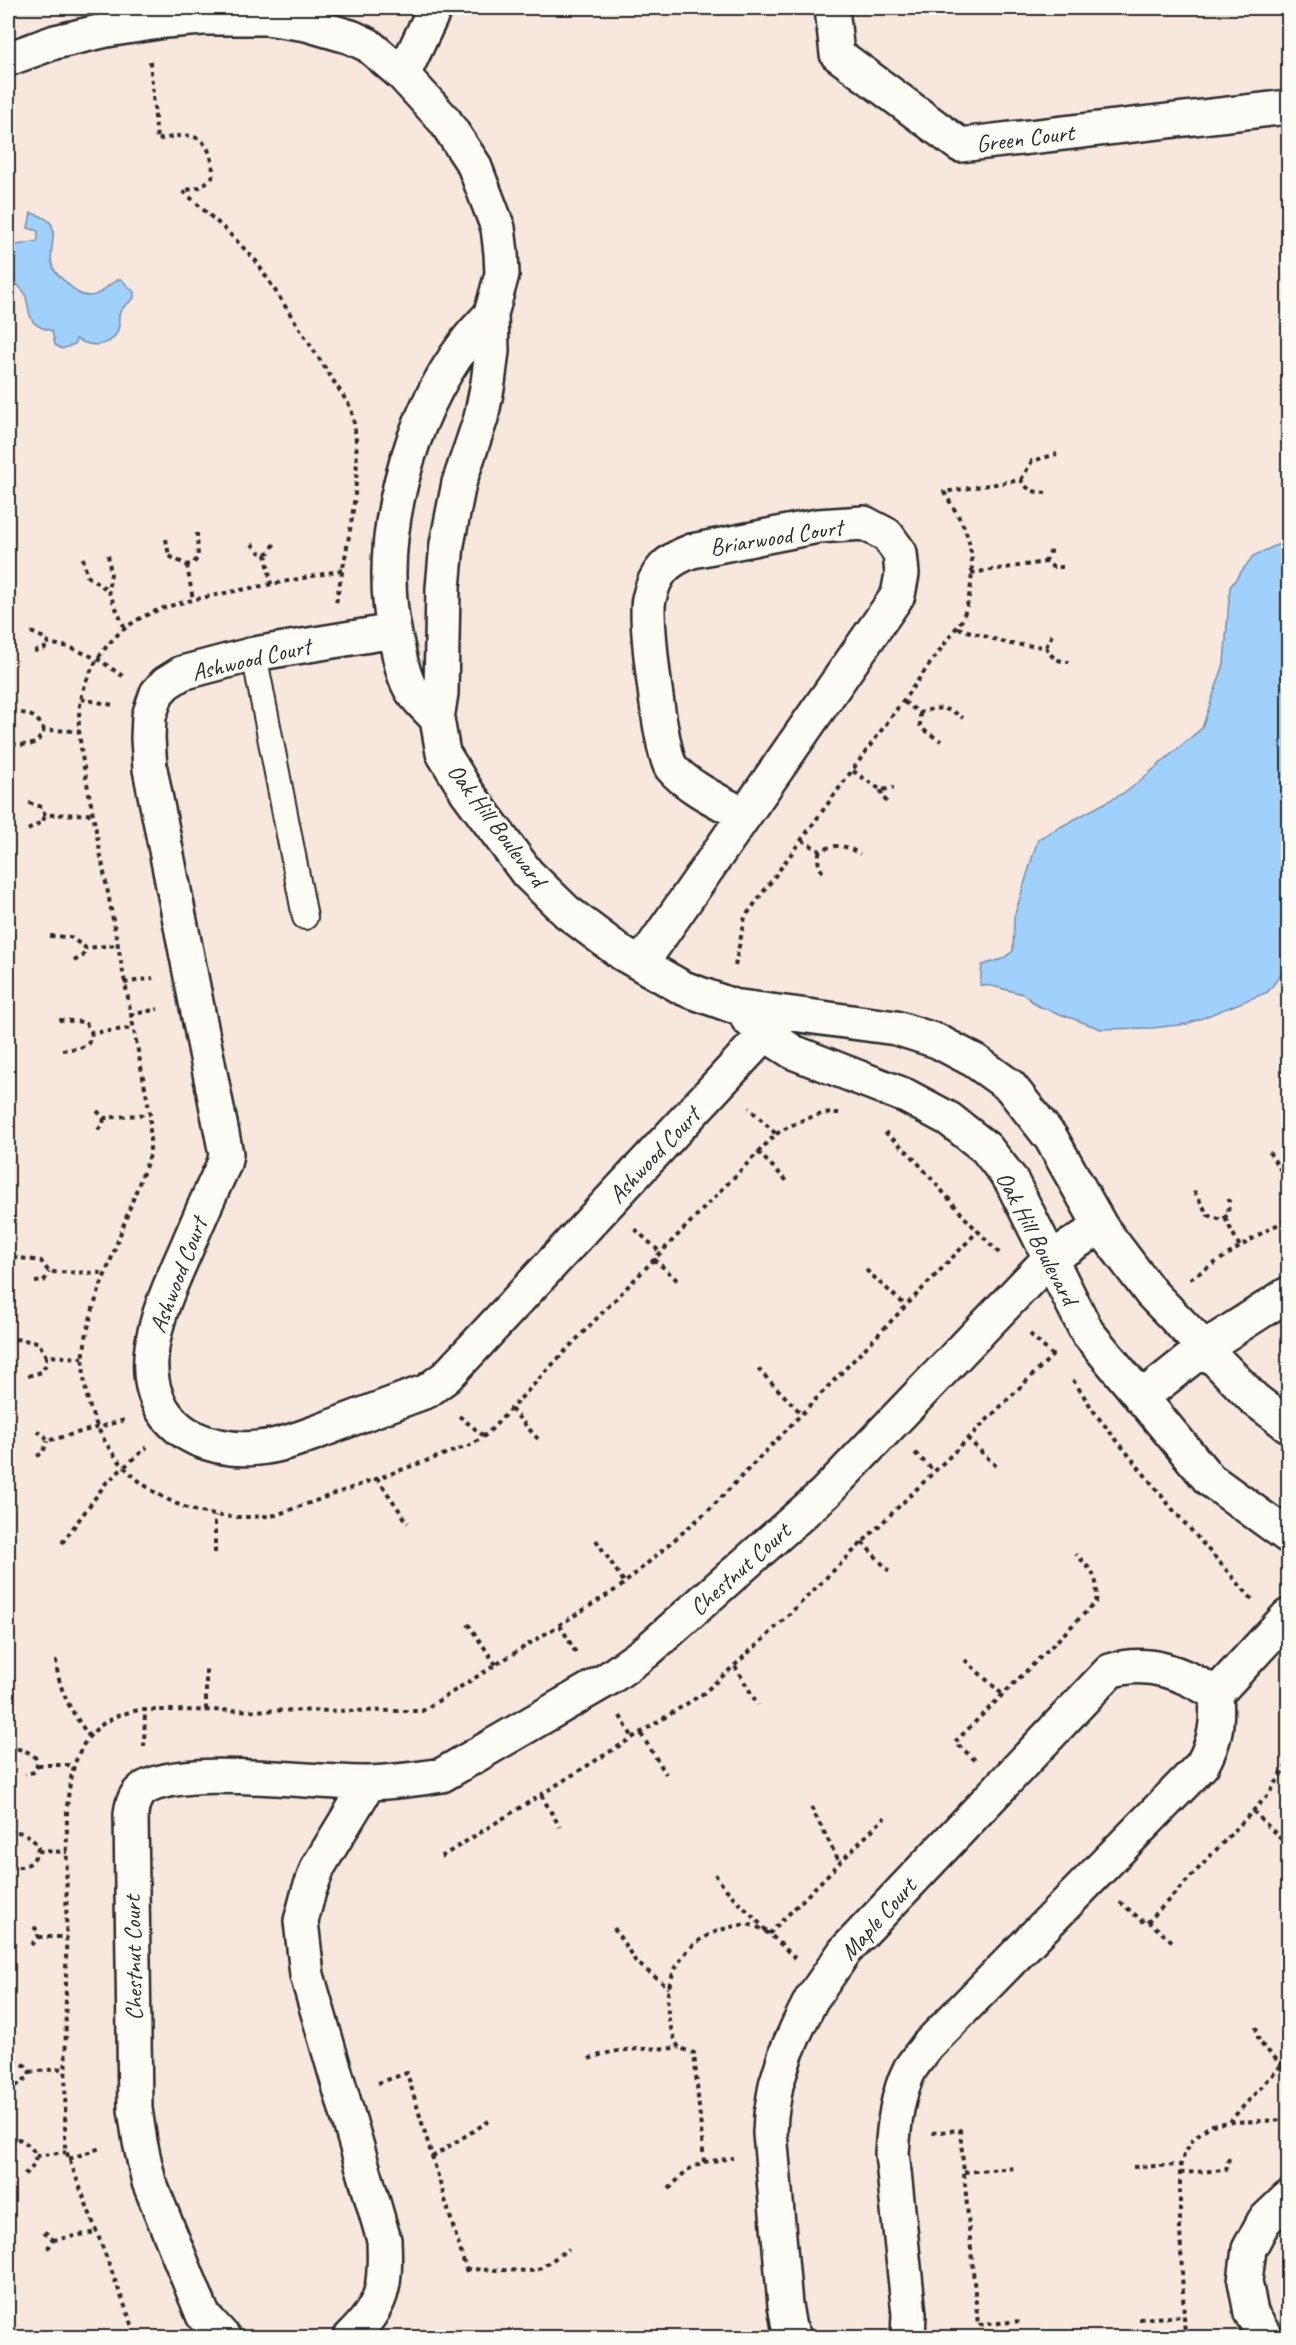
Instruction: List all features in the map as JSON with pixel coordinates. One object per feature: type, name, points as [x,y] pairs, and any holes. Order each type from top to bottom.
[{"type":"street","points":[[403,75],[435,8]]},
{"type":"street","name":"Green Court","points":[[832,8],[837,54],[960,145],[1288,107]]},
{"type":"street","name":"Oak Hill Boulevard","points":[[8,59],[55,42],[107,30],[165,21],[203,18],[334,18],[403,75],[445,121],[462,145],[474,165],[498,228],[502,274],[491,314],[492,351],[481,418],[459,483],[447,544],[443,588],[441,693],[436,718],[443,753],[467,792],[527,873],[567,912],[623,954],[683,988],[733,1006],[896,1028],[937,1041],[975,1061],[1010,1086],[1051,1138],[1101,1227],[1151,1293],[1254,1400],[1288,1425]]},
{"type":"street","name":"Oak Hill Boulevard","points":[[436,718],[411,690],[394,631],[388,573],[395,511],[413,442],[434,393],[467,341],[491,314]]},
{"type":"street","name":"Briarwood Court","points":[[641,964],[898,595],[902,574],[900,553],[887,535],[864,523],[818,526],[692,551],[674,558],[665,565],[653,587],[647,612],[660,722],[669,765],[678,775],[744,815]]},
{"type":"street","name":"Ashwood Court","points":[[394,631],[254,654],[182,673],[166,683],[158,693],[149,716],[150,769],[226,1154],[224,1164],[162,1304],[151,1345],[150,1360],[155,1390],[167,1416],[185,1432],[212,1444],[259,1448],[287,1443],[427,1391],[446,1377],[765,1034]]},
{"type":"street","name":"Oak Hill Boulevard","points":[[733,1006],[765,1034],[793,1052],[874,1083],[949,1119],[986,1148],[1011,1180],[1087,1332],[1209,1479],[1288,1536]]},
{"type":"street","name":"Chestnut Court","points":[[224,2337],[203,2315],[149,2182],[140,2142],[135,2109],[132,1805],[141,1790],[152,1785],[189,1777],[369,1783],[442,1774],[608,1679],[647,1651],[825,1493],[1049,1259],[1101,1227]]},
{"type":"street","points":[[1141,1398],[1204,1348],[1288,1294]]},
{"type":"street","points":[[908,2337],[909,2314],[892,2153],[901,2091],[911,2068],[927,2046],[1202,1765],[1212,1748],[1216,1730],[1216,1694],[1288,1616]]},
{"type":"street","name":"Maple Court","points":[[795,2337],[789,2328],[785,2305],[770,2133],[776,2085],[786,2053],[811,2000],[845,1952],[1110,1671],[1126,1666],[1142,1665],[1191,1678],[1216,1694]]},
{"type":"street","points":[[351,2337],[363,2326],[381,2298],[386,2272],[384,2240],[307,1975],[302,1921],[309,1891],[318,1867],[369,1783]]},
{"type":"street","points":[[1266,2337],[1251,2313],[1245,2281],[1250,2248],[1264,2221],[1288,2198]]},
{"type":"lane","points":[[254,654],[305,917]]},
{"type":"path","points":[[150,57],[158,140],[190,136],[197,138],[211,154],[214,168],[212,178],[200,187],[183,191],[256,261],[351,408],[356,429],[358,466],[351,527],[335,609]]},
{"type":"path","points":[[1021,480],[1032,460],[1057,454]]},
{"type":"path","points":[[1021,480],[1027,489],[1046,493]]},
{"type":"path","points":[[733,973],[745,916],[958,628],[969,603],[972,557],[965,530],[945,492],[1021,480]]},
{"type":"path","points":[[166,539],[169,556],[188,565],[194,563],[198,557],[197,533]]},
{"type":"path","points":[[252,544],[259,552],[266,554],[271,551],[276,540]]},
{"type":"path","points":[[1045,562],[1050,552],[1056,550]]},
{"type":"path","points":[[266,554],[271,584]]},
{"type":"path","points":[[108,555],[111,574],[108,590]]},
{"type":"path","points":[[83,558],[87,576],[108,590],[125,628]]},
{"type":"path","points":[[971,573],[1045,562],[1053,567],[1063,567]]},
{"type":"path","points":[[188,565],[193,600]]},
{"type":"path","points":[[342,570],[193,600],[150,613],[125,628],[114,638],[91,670],[81,699],[79,731],[92,814],[150,1114],[150,1155],[105,1273],[91,1317],[84,1358],[86,1389],[98,1428],[103,1440],[123,1467],[149,1488],[182,1506],[203,1514],[252,1518],[276,1515],[473,1444],[511,1409],[776,1134],[801,1119],[820,1113],[849,1115]]},
{"type":"path","points":[[958,628],[1010,644],[1046,647]]},
{"type":"path","points":[[1046,647],[1054,631]]},
{"type":"path","points":[[31,632],[42,637],[48,644],[69,647],[98,659],[132,682]]},
{"type":"path","points":[[34,651],[44,649],[48,644]]},
{"type":"path","points":[[1046,647],[1052,657],[1059,661],[1069,662]]},
{"type":"path","points":[[81,699],[123,706]]},
{"type":"path","points":[[904,702],[920,713]]},
{"type":"path","points":[[920,713],[942,707],[963,718]]},
{"type":"path","points":[[12,712],[34,716],[44,730]]},
{"type":"path","points":[[920,713],[920,725],[941,741]]},
{"type":"path","points":[[44,730],[79,731]]},
{"type":"path","points":[[12,744],[34,744],[44,730]]},
{"type":"path","points":[[853,771],[881,790],[894,788]]},
{"type":"path","points":[[881,790],[882,796],[888,803]]},
{"type":"path","points":[[28,830],[43,821],[45,815],[42,807],[29,803]]},
{"type":"path","points":[[45,815],[92,814]]},
{"type":"path","points":[[802,840],[820,851]]},
{"type":"path","points":[[825,876],[820,870],[818,857],[820,851],[839,845],[847,846],[860,855]]},
{"type":"path","points":[[50,936],[70,937],[86,948],[116,945]]},
{"type":"path","points":[[74,961],[82,956],[86,948]]},
{"type":"path","points":[[60,1020],[85,1022],[92,1032]]},
{"type":"path","points":[[92,1032],[133,1028]]},
{"type":"path","points":[[62,1050],[80,1048],[88,1044],[92,1032]]},
{"type":"path","points":[[745,1103],[776,1134]]},
{"type":"path","points":[[97,1111],[104,1118],[150,1114]]},
{"type":"path","points":[[98,1130],[104,1118]]},
{"type":"path","points":[[878,1126],[911,1155],[978,1231],[1007,1260]]},
{"type":"path","points":[[758,1152],[789,1183]]},
{"type":"path","points":[[1269,1152],[1282,1172],[1288,1174]]},
{"type":"path","points":[[1194,1191],[1208,1215],[1221,1220],[1228,1215],[1229,1200]]},
{"type":"path","points":[[1225,1218],[1240,1247]]},
{"type":"path","points":[[1183,1283],[1288,1219]]},
{"type":"path","points":[[629,1224],[661,1252]]},
{"type":"path","points":[[132,2325],[66,2152],[67,1808],[73,1765],[77,1754],[89,1736],[107,1720],[127,1712],[145,1709],[422,1711],[497,1666],[624,1583],[711,1508],[978,1231]]},
{"type":"path","points":[[13,1257],[41,1262],[47,1266],[49,1272],[44,1281],[35,1282]]},
{"type":"path","points":[[654,1259],[679,1282]]},
{"type":"path","points":[[866,1270],[906,1306]]},
{"type":"path","points":[[49,1272],[105,1273]]},
{"type":"path","points":[[1028,1331],[1058,1360]]},
{"type":"path","points":[[15,1339],[38,1342],[46,1356],[46,1364],[42,1372],[28,1376]]},
{"type":"path","points":[[441,1857],[704,1693],[735,1666],[1053,1355],[1063,1355]]},
{"type":"path","points":[[46,1356],[84,1358]]},
{"type":"path","points":[[758,1369],[802,1414]]},
{"type":"path","points":[[1068,1373],[1097,1416],[1174,1511],[1257,1604]]},
{"type":"path","points":[[511,1409],[538,1439]]},
{"type":"path","points":[[454,1412],[484,1436]]},
{"type":"path","points":[[47,1442],[130,1419]]},
{"type":"path","points":[[37,1431],[45,1436],[47,1442],[43,1452],[37,1456]]},
{"type":"path","points":[[967,1438],[998,1468]]},
{"type":"path","points":[[62,1543],[86,1508],[123,1467],[154,1441]]},
{"type":"path","points":[[913,1452],[934,1471]]},
{"type":"path","points":[[377,1478],[408,1523]]},
{"type":"path","points":[[215,1516],[215,1553]]},
{"type":"path","points":[[596,1540],[624,1583]]},
{"type":"path","points":[[862,1542],[889,1570]]},
{"type":"path","points":[[979,1763],[955,1742],[1096,1602],[1097,1588],[1094,1573],[1076,1554]]},
{"type":"path","points":[[468,1624],[497,1666]]},
{"type":"path","points":[[560,1625],[577,1654]]},
{"type":"path","points":[[56,1659],[58,1681],[66,1702],[89,1736]]},
{"type":"path","points":[[965,1660],[1003,1695]]},
{"type":"path","points":[[735,1666],[758,1706]]},
{"type":"path","points":[[206,1668],[206,1710]]},
{"type":"path","points":[[616,1708],[633,1738]]},
{"type":"path","points":[[144,1755],[145,1709]]},
{"type":"path","points":[[641,1734],[666,1774]]},
{"type":"path","points":[[8,1747],[26,1749],[38,1765]]},
{"type":"path","points":[[1113,1897],[1146,1924],[1253,1811],[1288,1764]]},
{"type":"path","points":[[38,1765],[73,1765]]},
{"type":"path","points":[[25,1774],[34,1772],[38,1765]]},
{"type":"path","points":[[541,1795],[560,1827]]},
{"type":"path","points":[[811,1807],[840,1863]]},
{"type":"path","points":[[1253,1811],[1284,1842]]},
{"type":"path","points":[[769,1934],[885,1817]]},
{"type":"path","points":[[8,1831],[26,1833],[34,1839],[38,1851]]},
{"type":"path","points":[[38,1851],[67,1852]]},
{"type":"path","points":[[17,1867],[29,1864],[38,1851]]},
{"type":"path","points":[[715,1874],[725,1890],[753,1915],[795,1959]]},
{"type":"path","points":[[1148,1921],[1174,1943]]},
{"type":"path","points":[[31,1924],[38,1931],[38,1936],[31,1945]]},
{"type":"path","points":[[680,2048],[668,2020],[666,2004],[675,1969],[686,1952],[698,1940],[712,1932],[737,1925],[754,1926],[769,1934]]},
{"type":"path","points":[[614,1928],[636,1962],[669,1988]]},
{"type":"path","points":[[38,1936],[66,1937]]},
{"type":"path","points":[[1256,2027],[1259,2042],[1282,2065]]},
{"type":"path","points":[[589,2060],[600,2054],[619,2050],[680,2048],[694,2053],[704,2162]]},
{"type":"path","points":[[1229,2122],[1288,2058]]},
{"type":"path","points":[[14,2062],[28,2067],[30,2072]]},
{"type":"path","points":[[16,2086],[24,2081],[30,2072],[65,2068]]},
{"type":"path","points":[[374,2084],[407,2073],[468,2276]]},
{"type":"path","points":[[1185,2337],[1180,2173],[1188,2148],[1201,2132],[1212,2125],[1229,2122],[1288,2120]]},
{"type":"path","points":[[432,2157],[489,2121]]},
{"type":"path","points":[[925,2134],[960,2130],[978,2325],[1021,2321]]},
{"type":"path","points":[[8,2141],[20,2139],[33,2149],[36,2156],[29,2172],[21,2176]]},
{"type":"path","points":[[69,2159],[106,2146]]},
{"type":"path","points":[[36,2156],[66,2152]]},
{"type":"path","points":[[669,2189],[687,2170],[704,2162],[736,2158]]},
{"type":"path","points":[[1180,2173],[1226,2170],[1229,2158]]},
{"type":"path","points":[[1133,2167],[1181,2165]]},
{"type":"path","points":[[964,2172],[1017,2168]]},
{"type":"path","points":[[44,2232],[52,2240]]},
{"type":"path","points":[[52,2240],[96,2232]]},
{"type":"path","points":[[45,2248],[49,2247],[52,2240]]},
{"type":"path","points":[[466,2268],[536,2271],[569,2249]]},
{"type":"path","points":[[1139,2319],[1184,2316]]},
{"type":"water","points":[[31,213],[49,221],[53,227],[51,255],[53,268],[76,291],[83,295],[94,295],[121,279],[134,292],[134,298],[120,312],[119,326],[112,339],[95,345],[76,339],[75,344],[62,349],[55,345],[52,331],[33,321],[24,291],[8,277],[8,255],[17,245],[38,241],[38,231],[28,228]]},
{"type":"water","points":[[1288,540],[1288,964],[1268,992],[1187,1024],[1153,1028],[1101,1029],[1038,1006],[1023,994],[980,985],[982,965],[1002,959],[1013,951],[1014,917],[1038,839],[1129,790],[1202,728],[1224,664],[1230,587],[1253,556]]}]
